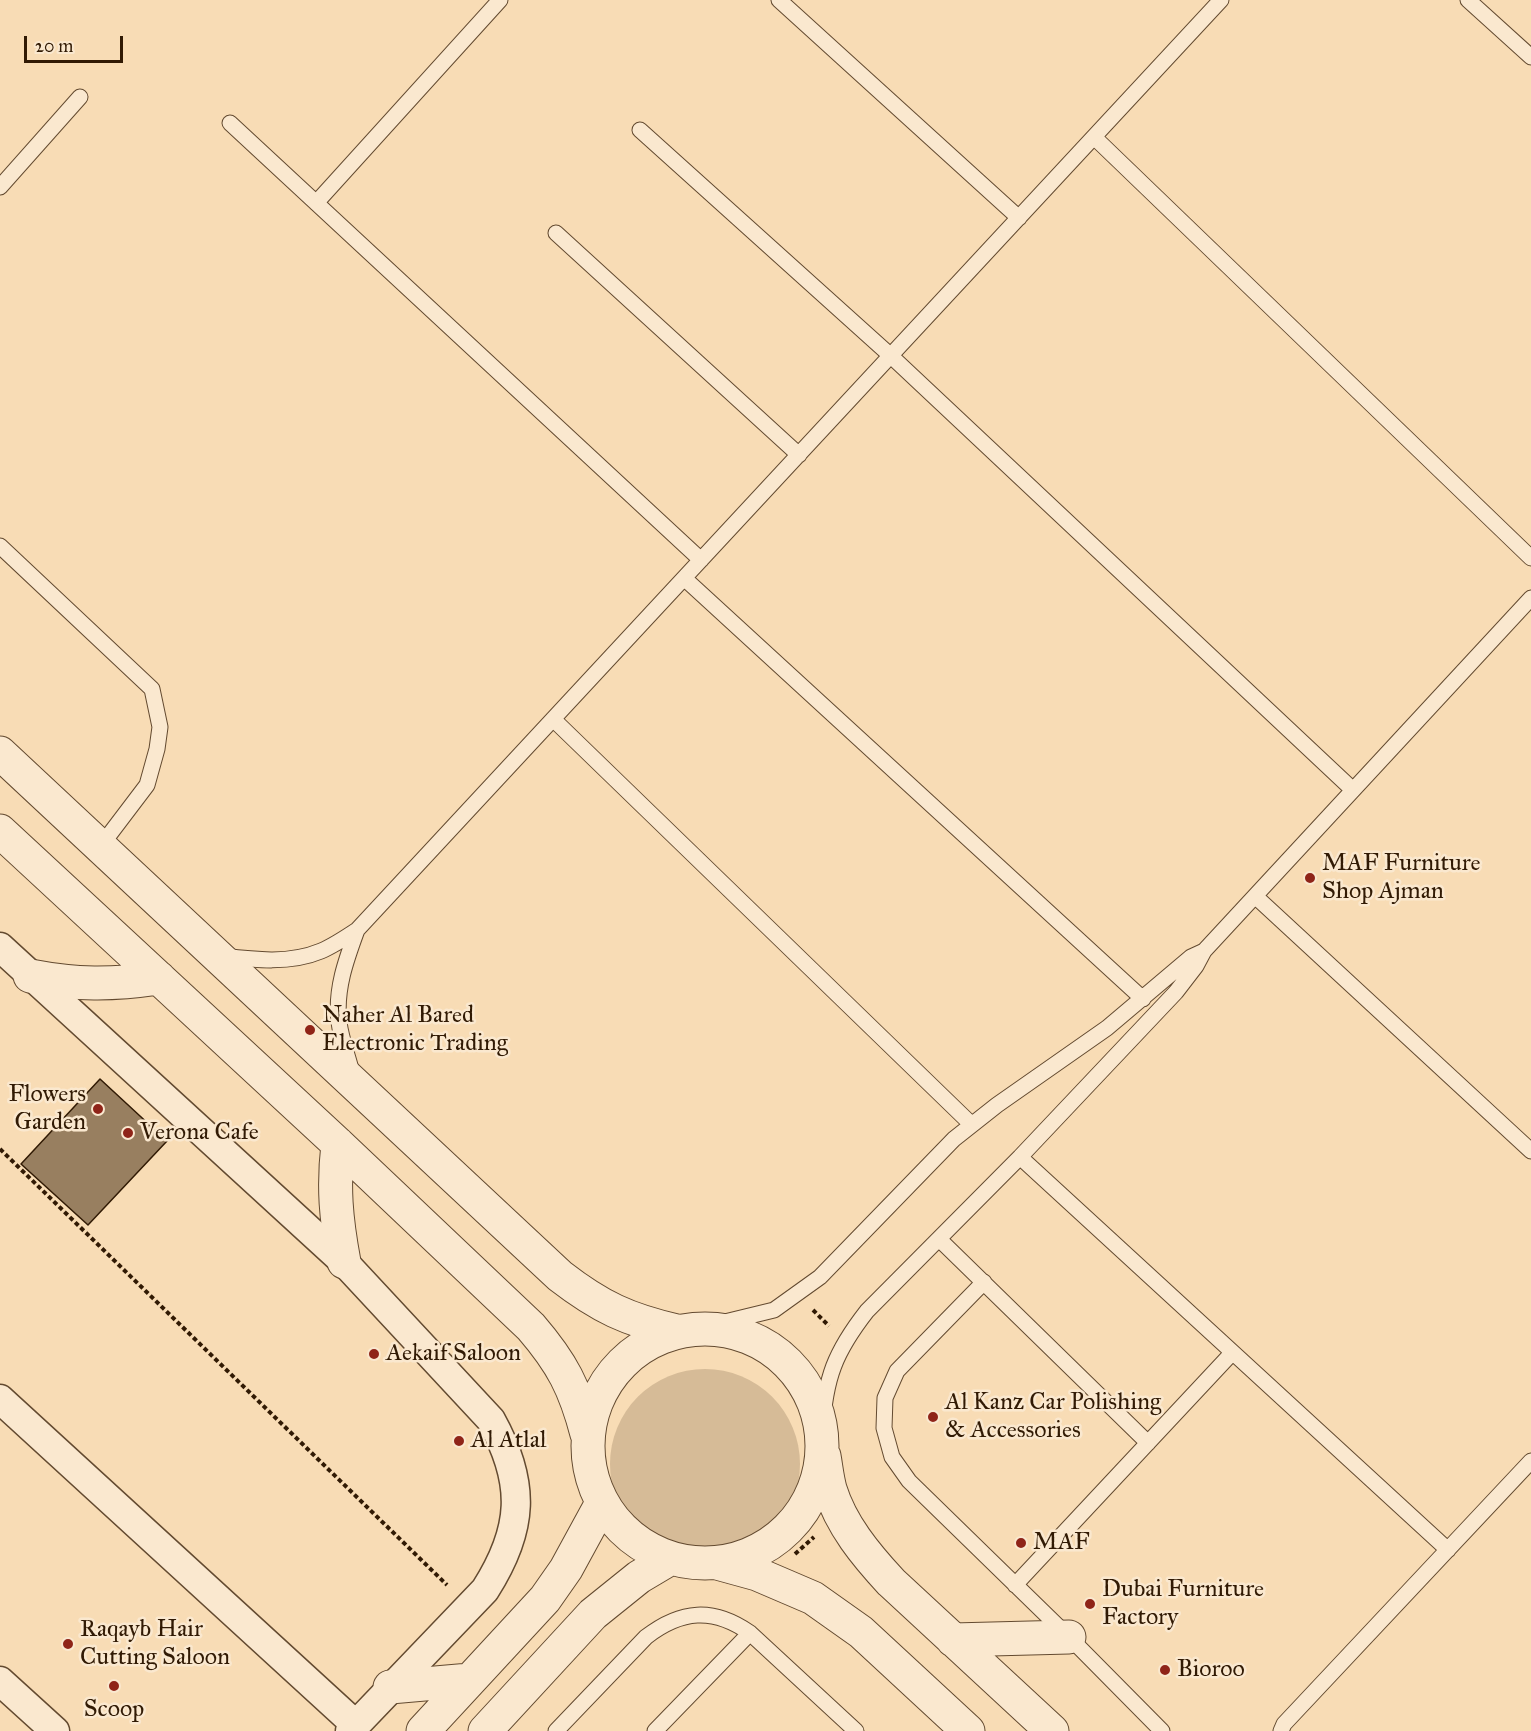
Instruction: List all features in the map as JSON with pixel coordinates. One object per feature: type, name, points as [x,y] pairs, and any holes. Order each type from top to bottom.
[{"type":"street","points":[[0,753],[560,1276],[586,1296],[645,1324],[734,1331],[766,1345],[793,1367],[812,1397],[823,1441],[831,1489],[844,1520],[857,1542],[891,1582],[1052,1731]]},
{"type":"street","points":[[0,831],[338,1144],[531,1327],[551,1350],[567,1376],[579,1404],[587,1434]]},
{"type":"street","points":[[0,947],[344,1262],[491,1420],[506,1446],[514,1476],[517,1506],[512,1536],[501,1565],[485,1590],[353,1728],[0,1399]]},
{"type":"street","points":[[30,976],[94,985],[159,978]]},
{"type":"street","points":[[338,1144],[334,1172],[335,1201],[344,1262]]},
{"type":"street","points":[[688,1329],[650,1341],[626,1358],[606,1380],[593,1406],[587,1434],[587,1458],[592,1481],[602,1503],[620,1527],[643,1546],[671,1558],[694,1563],[717,1563],[749,1555],[778,1538],[801,1515],[816,1485],[823,1441]]},
{"type":"street","points":[[423,1731],[544,1599],[566,1569],[602,1503]]},
{"type":"street","points":[[485,1731],[593,1614],[639,1577],[671,1558]]},
{"type":"street","points":[[717,1563],[757,1574],[813,1598],[861,1632],[968,1731]]},
{"type":"street","points":[[953,1640],[1069,1637]]},
{"type":"street","points":[[390,1687],[470,1680]]},
{"type":"street","points":[[0,1681],[55,1731]]},
{"type":"lane","points":[[316,203],[500,0]]},
{"type":"lane","points":[[779,0],[1019,218]]},
{"type":"lane","points":[[218,955],[254,960],[298,958],[319,952],[357,930],[1221,0]]},
{"type":"lane","points":[[1468,0],[1531,57]]},
{"type":"lane","points":[[0,187],[80,97]]},
{"type":"lane","points":[[230,123],[701,560]]},
{"type":"lane","points":[[640,130],[891,356],[1353,790]]},
{"type":"lane","points":[[1094,137],[1531,558]]},
{"type":"lane","points":[[556,233],[799,454]]},
{"type":"lane","points":[[0,546],[152,688],[160,727],[157,749],[147,786],[100,846]]},
{"type":"lane","points":[[684,578],[1143,999]]},
{"type":"lane","points":[[823,1441],[824,1397],[833,1365],[848,1336],[867,1311],[1020,1157],[1187,980],[1204,951],[1531,598]]},
{"type":"lane","points":[[553,719],[971,1124]]},
{"type":"lane","points":[[1255,896],[1531,1151]]},
{"type":"lane","points":[[356,1085],[339,1024],[338,1002],[347,958],[357,930]]},
{"type":"lane","points":[[688,1329],[774,1310],[801,1292],[820,1277],[971,1124],[1107,1028],[1191,957],[1204,951]]},
{"type":"lane","points":[[1020,1157],[1448,1550]]},
{"type":"lane","points":[[939,1239],[1148,1443]]},
{"type":"lane","points":[[984,1282],[897,1371],[885,1398],[884,1428],[892,1457],[909,1482],[1162,1731]]},
{"type":"lane","points":[[1015,1585],[1232,1353]]},
{"type":"lane","points":[[1270,1731],[1282,1727],[1531,1461]]},
{"type":"lane","points":[[556,1731],[646,1637],[662,1624],[682,1616],[698,1614],[719,1616],[738,1624],[856,1731]]},
{"type":"lane","points":[[655,1731],[750,1633]]},
{"type":"path","points":[[0,1149],[469,1606]]},
{"type":"path","points":[[801,1292],[813,1311],[830,1328],[848,1336]]},
{"type":"path","points":[[793,1555],[816,1535]]},
{"type":"shaded area","points":[[696,1369],[714,1369],[750,1380],[772,1397],[784,1411],[793,1428],[800,1464],[793,1500],[784,1517],[772,1531],[750,1548],[733,1555],[714,1559],[696,1559],[660,1548],[638,1531],[626,1517],[614,1492],[610,1473],[610,1455],[621,1419],[638,1397],[652,1385],[677,1373]]},
{"type":"building","points":[[100,1079],[167,1141],[88,1225],[21,1164]]},
{"type":"place","name":"MAF Furniture Shop Ajman","points":[[1310,878]]},
{"type":"place","name":"Naher Al Bared Electronic Trading","points":[[310,1030]]},
{"type":"place","name":"Flowers Garden","points":[[98,1109]]},
{"type":"place","name":"Verona Cafe","points":[[128,1133]]},
{"type":"place","name":"Aekaif Saloon","points":[[374,1354]]},
{"type":"place","name":"Al Kanz Car Polishing & Accessories","points":[[933,1417]]},
{"type":"place","name":"Al Atlal","points":[[459,1441]]},
{"type":"place","name":"MAF","points":[[1021,1543]]},
{"type":"place","name":"Dubai Furniture Factory","points":[[1090,1604]]},
{"type":"place","name":"Raqayb Hair Cutting Saloon","points":[[68,1644]]},
{"type":"place","name":"Bioroo","points":[[1165,1670]]},
{"type":"place","name":"Scoop","points":[[114,1686]]}]
